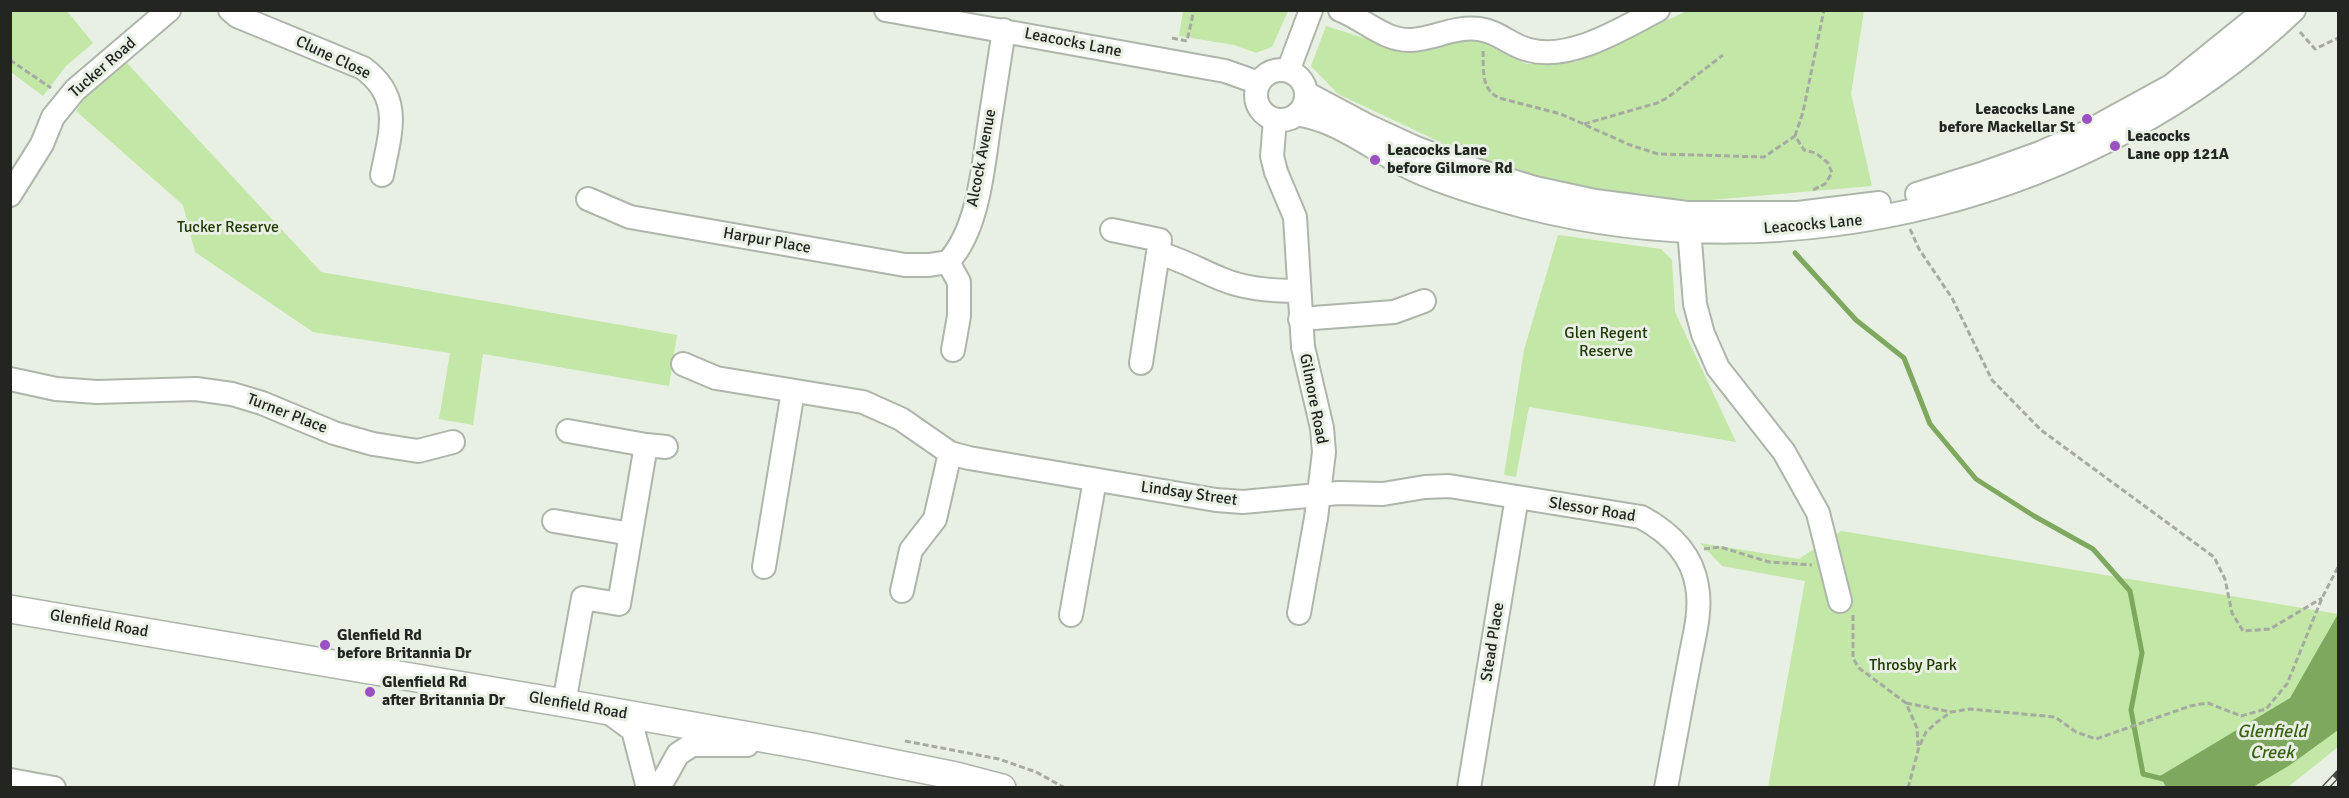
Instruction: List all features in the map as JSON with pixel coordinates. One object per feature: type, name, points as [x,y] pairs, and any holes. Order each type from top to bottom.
[{"type":"main road","name":"Glenfield Road","points":[[10,609],[812,747],[956,776],[1002,788]]},
{"type":"street","name":"Tucker Road","points":[[10,195],[42,144],[53,117],[75,90],[169,10]]},
{"type":"street","name":"Clune Close","points":[[230,10],[237,16],[363,68],[378,78],[387,94],[392,111],[382,175]]},
{"type":"street","name":"Leacocks Lane","points":[[886,10],[1225,71],[1259,83]]},
{"type":"street","points":[[1288,71],[1311,10]]},
{"type":"street","points":[[1340,10],[1385,35],[1398,39],[1411,40],[1456,29],[1482,29],[1495,33],[1526,50],[1560,53],[1604,38],[1658,10]]},
{"type":"street","name":"Leacocks Lane","points":[[1306,93],[1416,148],[1535,188],[1688,222],[1798,213],[1872,204],[1927,192],[2040,153],[2087,132],[2170,86],[2265,10]]},
{"type":"street","name":"Leacocks Lane","points":[[1297,114],[1325,121],[1407,166],[1505,200],[1590,220],[1825,226],[1905,213],[1986,192],[2038,173],[2120,135],[2219,72],[2291,13]]},
{"type":"street","name":"Alcock Avenue","points":[[948,262],[956,254],[965,236],[979,192],[1004,30]]},
{"type":"street","points":[[1273,71],[1288,71],[1298,77],[1306,93],[1304,105],[1297,114],[1287,120],[1275,120],[1263,113],[1259,107],[1256,95],[1259,83],[1273,71]]},
{"type":"street","name":"Gilmore Road","points":[[1275,120],[1272,156],[1276,172],[1295,216],[1303,347],[1322,428],[1324,452],[1299,614]]},
{"type":"street","name":"Harpur Place","points":[[588,199],[630,216],[722,233],[905,265],[929,266],[948,262]]},
{"type":"street","points":[[1688,222],[1695,304],[1703,334],[1718,368],[1784,452],[1818,513],[1831,563],[1846,606]]},
{"type":"street","points":[[1112,230],[1160,240],[1141,363]]},
{"type":"street","points":[[1158,253],[1197,266],[1225,280],[1277,291],[1298,291]]},
{"type":"street","points":[[948,262],[959,282],[959,316],[953,350]]},
{"type":"street","points":[[1300,319],[1394,312],[1424,301]]},
{"type":"street","name":"Lindsay Street","points":[[683,364],[716,378],[863,402],[901,419],[950,453],[1216,500],[1243,502],[1319,495]]},
{"type":"street","name":"Turner Place","points":[[10,379],[56,389],[97,392],[196,389],[232,394],[262,403],[334,433],[373,444],[418,451],[453,442]]},
{"type":"street","points":[[764,567],[793,391]]},
{"type":"street","points":[[564,703],[583,598],[619,604],[631,534],[656,446],[568,431]]},
{"type":"street","points":[[902,591],[911,550],[935,519],[950,453]]},
{"type":"street","points":[[1071,615],[1095,480]]},
{"type":"street","name":"Slessor Road","points":[[1319,495],[1383,494],[1425,487],[1449,486],[1641,517],[1660,527],[1684,553],[1697,586],[1698,607],[1666,788]]},
{"type":"street","name":"Stead Place","points":[[1469,788],[1517,497]]},
{"type":"street","points":[[554,521],[631,534]]},
{"type":"street","points":[[606,710],[633,730],[648,788]]},
{"type":"street","points":[[659,788],[678,754],[692,745],[812,747]]},
{"type":"street","points":[[10,780],[43,787]]},
{"type":"path","points":[[1172,38],[1187,41],[1194,10]]},
{"type":"path","points":[[1482,29],[1485,85],[1490,93],[1498,98],[1561,114],[1658,154],[1764,157],[1795,136],[1803,112],[1824,10]]},
{"type":"path","points":[[2291,13],[2315,49],[2338,38]]},
{"type":"path","points":[[1583,124],[1657,103],[1667,98],[1723,55]]},
{"type":"path","points":[[10,60],[68,99]]},
{"type":"path","points":[[1795,136],[1804,150],[1816,153],[1828,163],[1832,173],[1825,184],[1808,192]]},
{"type":"path","points":[[1905,213],[1914,240],[1952,298],[1992,380],[2042,430],[2214,557],[2225,579],[2232,613],[2243,632],[2270,629],[2322,598]]},
{"type":"path","points":[[1684,553],[1720,547],[1768,562],[1814,565],[1831,563]]},
{"type":"path","points":[[1846,606],[1853,658],[1859,668],[1906,703],[1951,712],[1970,709],[2055,717],[2076,732],[2096,739],[2190,706],[2208,703],[2241,716],[2266,709],[2287,684],[2322,598],[2338,567]]},
{"type":"path","points":[[1906,703],[1917,728],[1919,747]]},
{"type":"path","points":[[1908,788],[1919,747],[1926,732],[1951,712]]},
{"type":"green space","points":[[11,10],[67,11],[93,43],[66,66],[43,96],[11,72]]},
{"type":"green space","points":[[1183,10],[1288,11],[1272,47],[1256,53],[1234,45],[1179,36]]},
{"type":"green space","points":[[1687,11],[1864,11],[1851,94],[1872,186],[1687,202],[1562,184],[1457,150],[1338,94],[1311,66],[1326,26],[1398,49],[1471,37],[1526,64],[1577,62]]},
{"type":"green space","name":"Tucker Reserve","points":[[126,62],[321,272],[677,335],[669,386],[483,354],[473,425],[439,419],[450,353],[313,332],[195,252],[183,205],[76,111],[89,92]]},
{"type":"green space","name":"Glen Regent Reserve","points":[[1558,235],[1661,249],[1672,260],[1675,312],[1736,442],[1529,407],[1516,477],[1504,475],[1524,350]]},
{"type":"green space","name":"Throsby Park","points":[[1841,531],[2338,614],[2338,747],[2288,787],[1768,787],[1805,581],[1722,566],[1700,543],[1799,559]]},
{"type":"water","name":"Glenfield Creek","points":[[2338,614],[2338,730],[2290,765],[2253,787],[2166,787],[2160,776],[2290,698]]},
{"type":"waterway","points":[[1795,253],[1856,320],[1904,358],[1930,424],[1976,479],[2034,516],[2093,549],[2130,591],[2142,653],[2131,710],[2143,774],[2167,780]]},
{"type":"railway","points":[[2325,788],[2338,774]]},
{"type":"place","name":"Leacocks Lane before Mackellar St","points":[[2087,119]]},
{"type":"place","name":"Leacocks Lane opp 121A","points":[[2115,146]]},
{"type":"place","name":"Leacocks Lane before Gilmore Rd","points":[[1375,160]]},
{"type":"place","name":"Glenfield Rd before Britannia Dr","points":[[325,645]]},
{"type":"place","name":"Glenfield Rd after Britannia Dr","points":[[370,692]]}]
